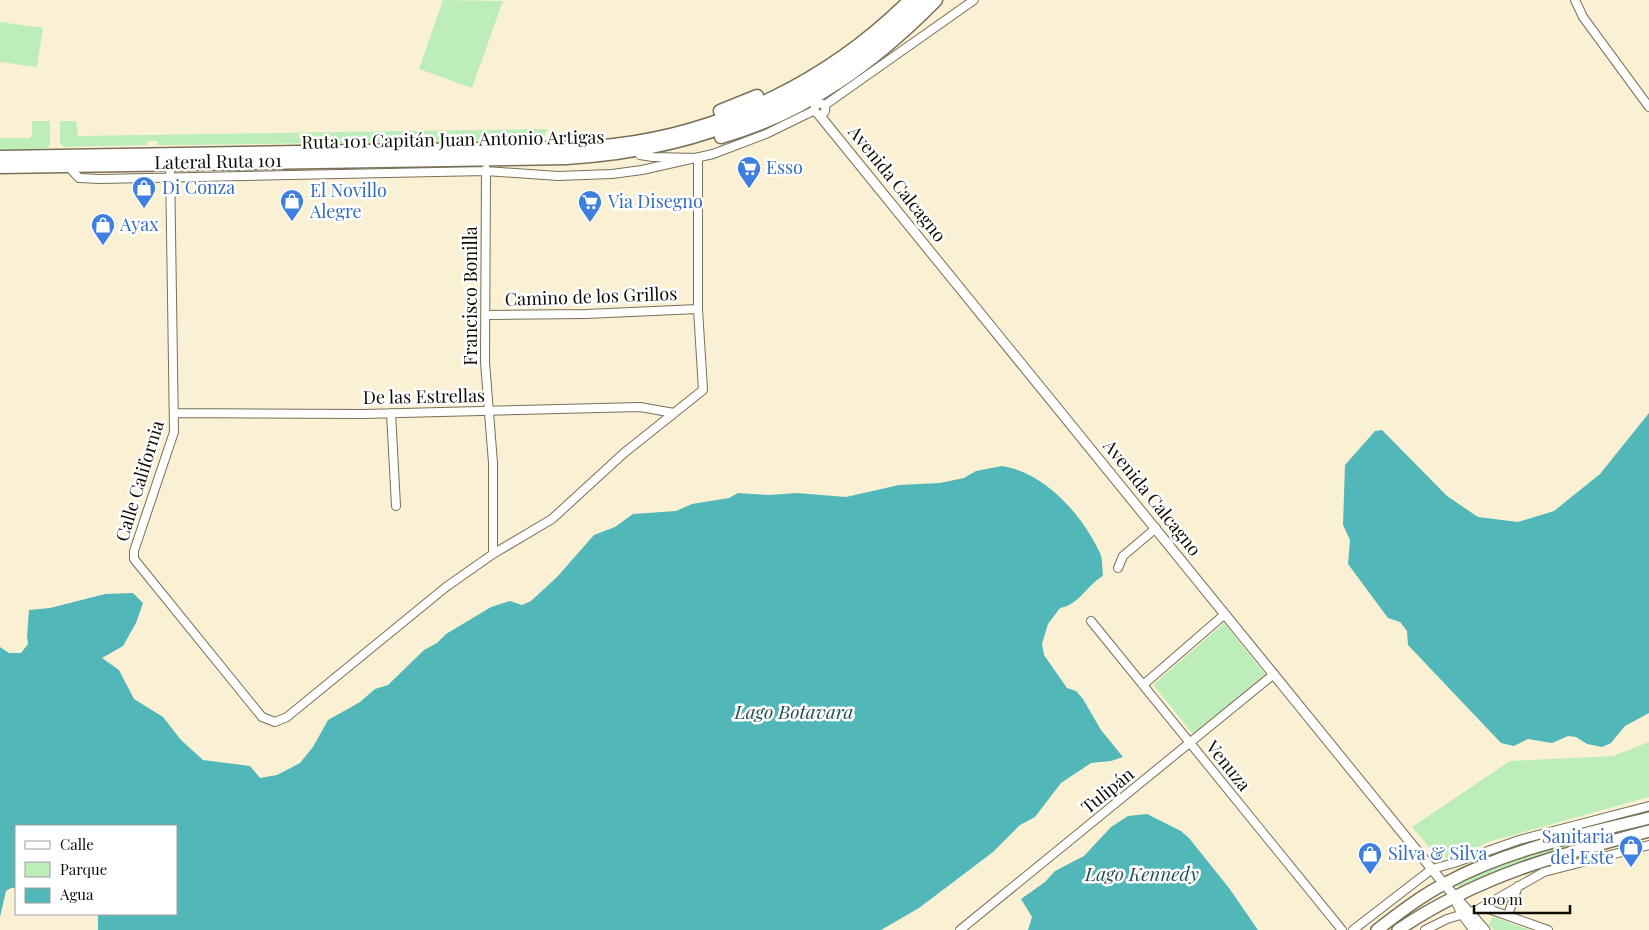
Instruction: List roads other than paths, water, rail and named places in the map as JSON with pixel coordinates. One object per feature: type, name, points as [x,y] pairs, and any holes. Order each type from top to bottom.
[{"type":"highway","points":[[661,136],[670,129],[760,95],[811,69],[854,38],[898,0]]},
{"type":"highway","name":"Ruta 101 Capitán Juan Antonio Artigas","points":[[0,157],[562,148],[616,144],[661,136],[718,121],[785,92],[861,43],[910,0]]},
{"type":"highway","name":"Ruta 101 Capitán Juan Antonio Artigas","points":[[0,167],[566,158],[625,153],[673,144],[720,130],[792,99],[858,56],[923,0]]},
{"type":"highway","points":[[625,153],[640,155],[673,149],[739,132],[806,102],[843,80],[879,54],[902,35],[936,0]]},
{"type":"main road","points":[[1377,930],[1444,884],[1462,874],[1530,850],[1649,818]]},
{"type":"main road","points":[[1398,930],[1454,896],[1504,873],[1541,860],[1649,831]]},
{"type":"street","name":"Lateral Ruta 101","points":[[67,165],[79,178],[486,172],[535,176],[584,176],[642,170],[698,158],[735,147],[822,113],[974,0]]},
{"type":"street","points":[[1575,0],[1583,17],[1649,107]]},
{"type":"street","name":"Avenida Calcagno","points":[[822,113],[1454,896],[1474,930]]},
{"type":"street","points":[[493,554],[552,519],[624,452],[704,390],[698,309],[698,158],[653,158],[640,155]]},
{"type":"street","name":"Francisco Bonilla","points":[[486,158],[485,315],[487,397],[490,412],[493,463],[493,554]]},
{"type":"street","name":"Calle California","points":[[170,163],[174,432],[134,552],[134,559],[262,717],[275,722],[287,717],[446,588],[493,554]]},
{"type":"street","points":[[214,163],[224,176]]},
{"type":"street","name":"Camino de los Grillos","points":[[485,315],[586,314],[698,309]]},
{"type":"street","name":"De las Estrellas","points":[[175,413],[490,412],[640,407],[674,413]]},
{"type":"street","points":[[391,413],[396,506]]},
{"type":"street","points":[[1118,568],[1123,556],[1156,528]]},
{"type":"street","points":[[1143,685],[1226,614]]},
{"type":"street","name":"Venuza","points":[[1091,621],[1342,930]]},
{"type":"street","name":"Tulipán","points":[[960,930],[1274,674]]},
{"type":"street","points":[[1353,930],[1432,869],[1547,832],[1649,806]]},
{"type":"street","points":[[1430,929],[1483,907],[1544,872],[1649,845]]},
{"type":"street","points":[[1508,915],[1518,886]]},
{"type":"street","points":[[1483,907],[1548,930]]},
{"type":"street","name":"Avenida Calcagno","points":[[1466,914],[1484,930]]},
{"type":"water","points":[[1649,413],[1649,713],[1625,726],[1611,743],[1602,747],[1587,744],[1576,737],[1568,736],[1552,743],[1528,739],[1514,746],[1501,743],[1408,645],[1407,631],[1400,622],[1388,618],[1348,564],[1350,540],[1343,525],[1345,465],[1375,431],[1382,430],[1447,496],[1478,517],[1518,522],[1554,511],[1600,474]]},
{"type":"water","name":"Lago Botavara","points":[[1002,466],[1018,470],[1033,477],[1061,498],[1073,511],[1100,553],[1103,576],[1092,584],[1078,599],[1060,608],[1048,624],[1042,644],[1044,655],[1067,688],[1076,691],[1083,699],[1101,730],[1123,757],[1111,761],[1091,763],[1061,783],[1035,817],[1020,825],[993,852],[919,908],[881,930],[98,930],[98,915],[178,915],[178,825],[15,825],[15,888],[6,891],[0,917],[0,647],[9,653],[21,653],[28,644],[29,610],[50,608],[105,594],[133,593],[143,603],[136,623],[123,646],[102,658],[119,670],[134,699],[163,717],[181,740],[203,760],[250,766],[260,778],[277,775],[300,763],[313,747],[328,720],[360,702],[375,689],[388,685],[424,650],[437,643],[446,634],[491,607],[510,601],[522,605],[531,601],[557,577],[594,535],[615,527],[633,514],[676,511],[692,504],[729,498],[738,493],[769,495],[797,493],[846,497],[899,485],[940,483],[964,478],[976,471]]},
{"type":"water","name":"Lago Kennedy","points":[[1147,814],[1181,831],[1189,838],[1229,888],[1258,930],[1028,930],[1032,917],[1021,899],[1045,882],[1055,871],[1084,856],[1111,827],[1128,816]]},
{"type":"place","name":"Esso","points":[[749,189]]},
{"type":"place","name":"Di Conza","points":[[144,209]]},
{"type":"place","name":"El Novillo Alegre","points":[[292,222]]},
{"type":"place","name":"Via Disegno","points":[[590,223]]},
{"type":"place","name":"Ayax","points":[[103,246]]},
{"type":"place","name":"Sanitaria del Este","points":[[1631,868]]},
{"type":"place","name":"Silva & Silva","points":[[1370,875]]}]
